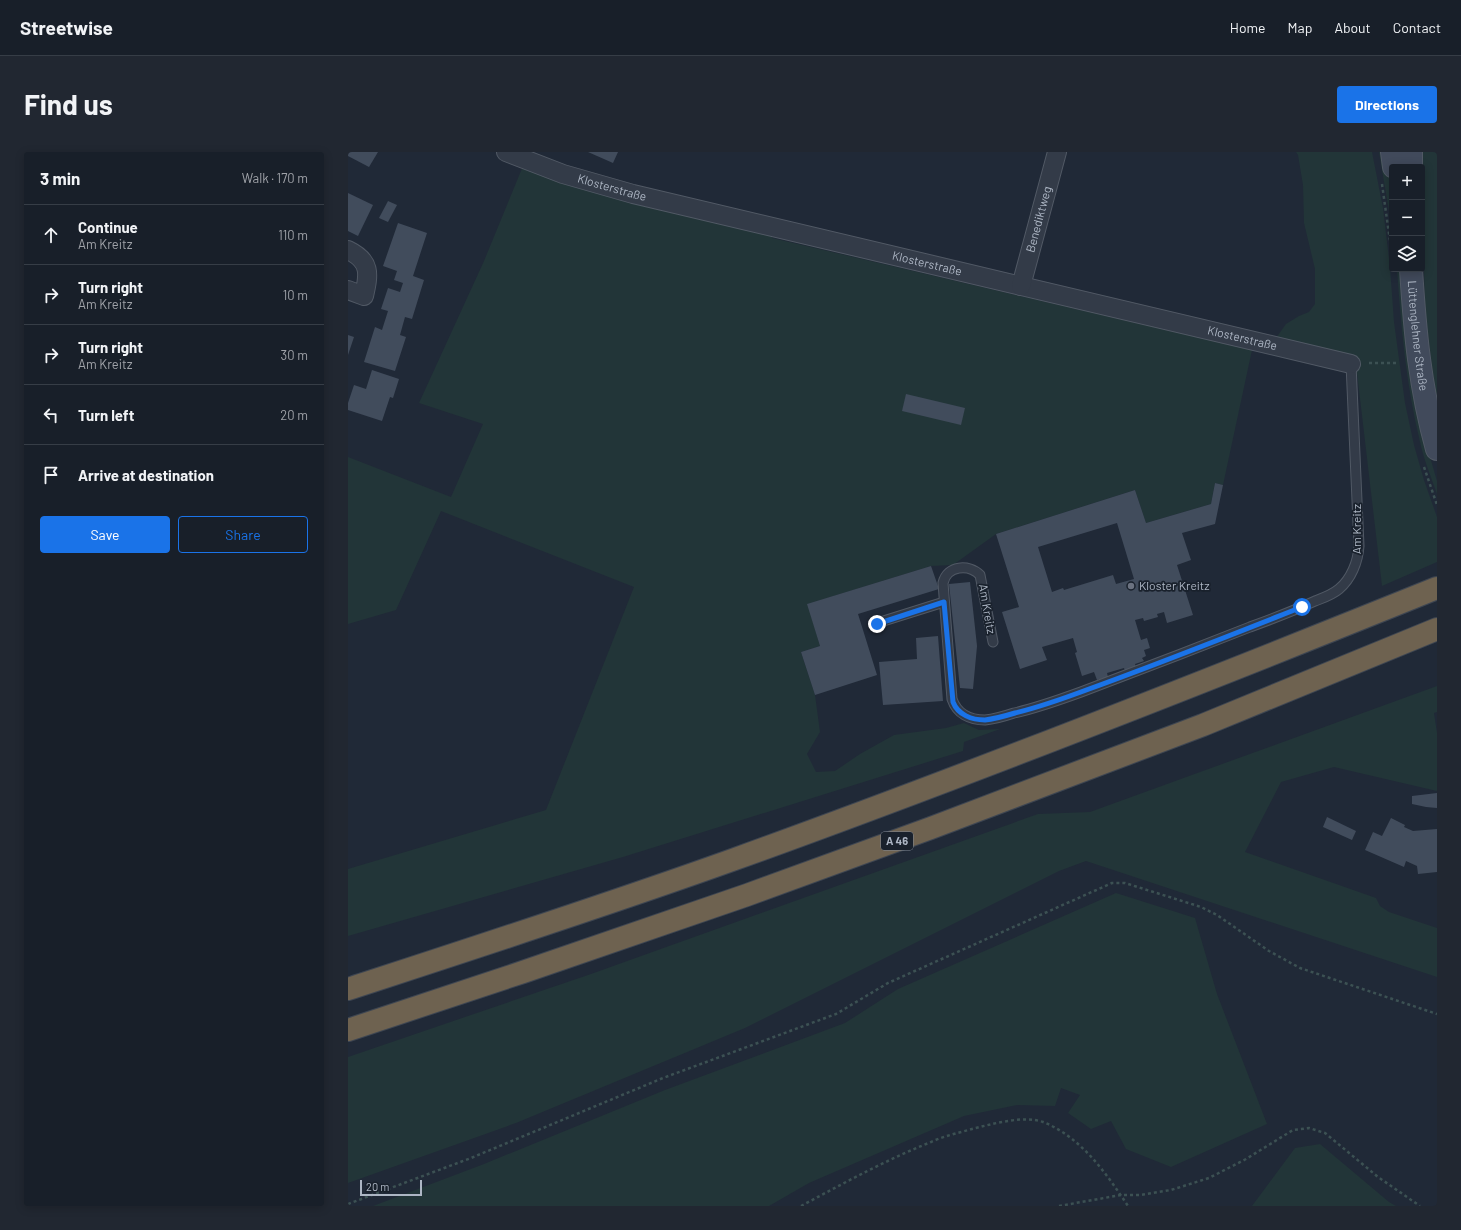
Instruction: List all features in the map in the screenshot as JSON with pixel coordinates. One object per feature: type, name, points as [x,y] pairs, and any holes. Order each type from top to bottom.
[{"type":"highway","points":[[348,989],[512,936],[726,862],[905,796],[1194,686],[1437,588]]},
{"type":"highway","name":"A 46","points":[[348,1030],[747,895],[924,831],[1203,725],[1437,629]]},
{"type":"main road","points":[[1388,173],[1392,152]]},
{"type":"main road","points":[[1411,152],[1411,164]]},
{"type":"main road","name":"Lüttenglehner Straße","points":[[1411,272],[1415,328],[1422,382],[1437,449]]},
{"type":"street","name":"Klosterstraße","points":[[506,152],[563,174],[633,194],[1350,364]]},
{"type":"street","name":"Benediktweg","points":[[1021,286],[1057,152]]},
{"type":"street","points":[[348,250],[357,254],[365,265],[368,277],[364,296],[348,290]]},
{"type":"lane","name":"Am Kreitz","points":[[993,642],[982,578],[977,571],[970,568],[958,568],[949,573],[944,579],[943,583],[953,702],[957,709],[965,715],[974,719],[985,720],[1020,712],[1061,699],[1143,669],[1302,607],[1333,593],[1351,574],[1358,552],[1350,364]]},
{"type":"lane","points":[[877,624],[944,602]]},
{"type":"path","points":[[1388,173],[1391,236]]},
{"type":"path","points":[[1350,364],[1402,363]]},
{"type":"path","points":[[348,1204],[471,1158],[663,1078],[836,1014],[888,983],[1112,883],[1125,883],[1201,907],[1217,915],[1269,951],[1300,968],[1437,1014]]},
{"type":"path","points":[[801,1206],[868,1169],[932,1141],[993,1123],[1019,1120],[1042,1122],[1065,1133],[1089,1154],[1128,1206]]},
{"type":"path","points":[[1059,1206],[1120,1195],[1140,1195],[1171,1190],[1209,1178],[1246,1159],[1293,1130],[1309,1128],[1325,1133],[1378,1178],[1420,1206]]},
{"type":"green space","points":[[1296,152],[1372,152],[1383,208],[1394,322],[1405,403],[1414,445],[1437,517],[1437,562],[1382,586],[1355,356],[1276,338],[1286,324],[1309,312],[1315,304],[1315,269],[1304,223],[1303,185],[1298,155]]},
{"type":"green space","points":[[1379,152],[1385,152],[1389,177],[1389,211]]},
{"type":"green space","points":[[1421,152],[1437,152],[1437,397],[1425,309],[1425,164],[1421,164]]},
{"type":"green space","points":[[523,166],[773,234],[772,238],[1252,350],[1223,485],[1215,483],[1211,504],[1146,523],[1135,490],[996,534],[953,565],[931,566],[808,604],[820,646],[801,652],[815,695],[820,732],[807,754],[816,772],[835,771],[860,754],[894,735],[946,728],[964,723],[979,730],[1000,729],[964,742],[963,751],[623,857],[348,936],[348,869],[546,810],[634,587],[441,511],[396,610],[348,624],[348,457],[451,497],[483,424],[419,403],[484,261]]},
{"type":"green space","points":[[1397,272],[1402,272],[1421,426],[1437,481],[1437,494],[1422,449],[1415,421],[1402,334]]},
{"type":"green space","points":[[1437,686],[1437,712],[1434,713],[1437,733],[1437,791],[1334,767],[1281,782],[1245,852],[1376,898],[1380,906],[1389,912],[1437,928],[1437,977],[1086,861],[1059,871],[745,1028],[516,1123],[348,1183],[348,1057],[591,974],[1038,814],[1090,812]]},
{"type":"green space","points":[[1116,893],[1195,918],[1217,994],[1267,1124],[1171,1167],[1126,1149],[1111,1121],[1091,1129],[1068,1113],[1080,1095],[1061,1088],[1055,1106],[1017,1105],[964,1116],[809,1183],[769,1206],[373,1206],[484,1164],[665,1090],[845,1023],[898,989]]},
{"type":"green space","points":[[1320,1144],[1389,1202],[1396,1206],[1252,1206],[1295,1148]]},
{"type":"building","points":[[348,152],[378,152],[369,167],[348,156]]},
{"type":"building","points":[[588,152],[618,152],[613,163]]},
{"type":"building","points":[[348,193],[373,205],[358,236],[348,231]]},
{"type":"building","points":[[388,201],[397,205],[388,222],[379,218]]},
{"type":"building","points":[[398,223],[427,233],[413,276],[424,280],[412,319],[405,317],[400,335],[406,337],[395,371],[364,362],[375,327],[382,330],[388,311],[381,309],[388,288],[400,292],[403,283],[394,280],[397,271],[383,266]]},
{"type":"building","points":[[348,335],[354,337],[348,355]]},
{"type":"building","points":[[372,370],[399,379],[393,398],[390,397],[382,421],[348,410],[348,403],[354,385],[366,389]]},
{"type":"building","points":[[906,394],[965,408],[961,425],[902,411]]},
{"type":"building","name":"Kloster Kreitz","points":[[1215,483],[1223,485],[1215,524],[1182,533],[1191,560],[1177,565],[1193,615],[1167,623],[1164,612],[1157,614],[1158,617],[1144,621],[1143,618],[1135,620],[1141,640],[1147,638],[1150,648],[1144,650],[1146,656],[1142,658],[1144,661],[1135,664],[1136,668],[1125,671],[1124,668],[1107,673],[1108,677],[1097,680],[1094,672],[1082,676],[1075,653],[1077,652],[1073,638],[1042,647],[1047,660],[1020,669],[1002,612],[1019,607],[996,534],[1135,490],[1146,523],[1211,504]],"holes":[[[1117,523],[1134,579],[1116,584],[1113,575],[1064,590],[1063,588],[1052,592],[1038,547]]]},
{"type":"building","points":[[931,566],[939,589],[858,614],[877,675],[815,695],[801,652],[820,646],[807,604]]},
{"type":"building","points":[[970,582],[977,646],[973,689],[960,688],[949,584]]},
{"type":"building","points":[[938,636],[943,701],[883,705],[879,662],[917,659],[916,638]]},
{"type":"building","points":[[1437,793],[1437,808],[1412,804],[1412,796]]},
{"type":"building","points":[[1327,817],[1356,831],[1352,840],[1323,827]]},
{"type":"building","points":[[1391,818],[1413,831],[1437,829],[1437,872],[1418,874],[1417,866],[1406,861],[1404,867],[1365,850],[1373,832],[1382,836]]},
{"type":"place","name":"Kloster Kreitz","points":[[1131,586]]},
{"type":"route","points":[[877,624],[944,602],[953,702],[955,707],[960,712],[968,717],[985,720],[1053,702],[1143,669],[1302,607]]}]
